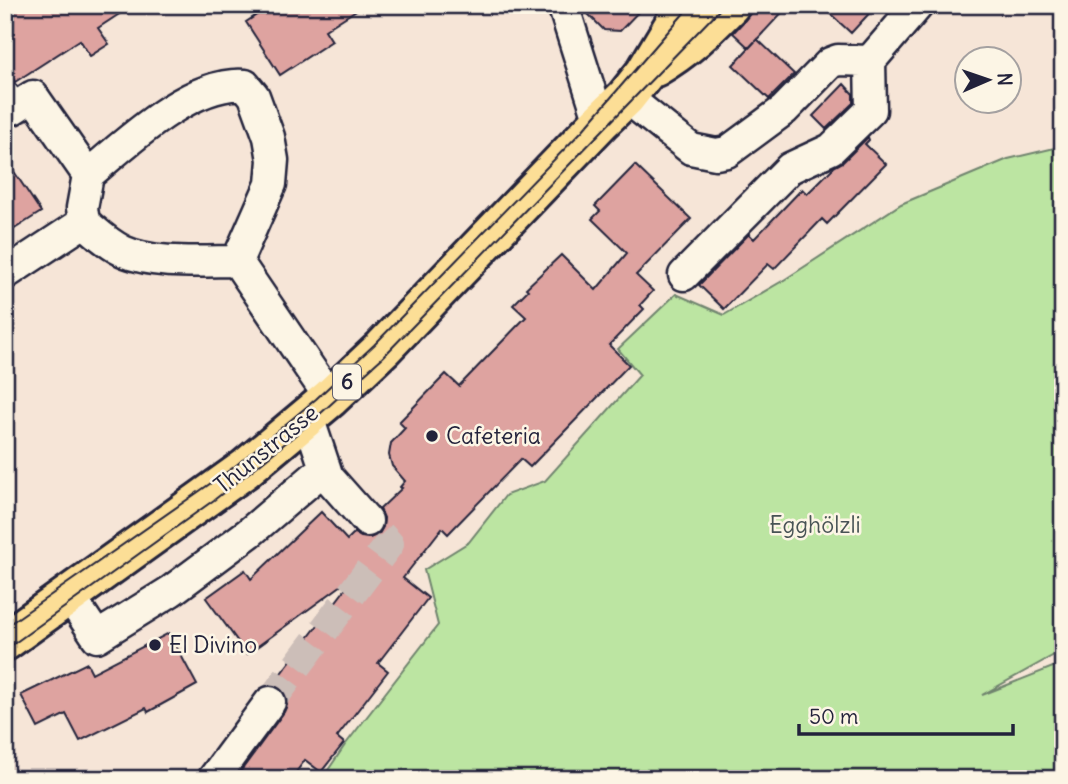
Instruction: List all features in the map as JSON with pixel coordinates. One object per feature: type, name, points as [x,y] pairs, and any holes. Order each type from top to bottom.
[{"type":"main road","name":"Thunstrasse","points":[[624,97],[689,5]]},
{"type":"main road","name":"Thunstrasse","points":[[5,641],[244,469],[319,407],[383,348],[624,97],[697,39],[730,5]]},
{"type":"street","points":[[563,5],[624,97],[691,149],[727,152],[784,110],[830,63],[838,60],[870,61]]},
{"type":"street","points":[[684,275],[790,167],[831,149],[871,110],[870,61],[918,5]]},
{"type":"street","points":[[245,85],[254,96],[269,136],[273,160],[271,184],[237,261],[154,260],[125,252],[83,222],[82,208],[88,175],[148,124],[205,91],[221,86],[245,85]]},
{"type":"street","points":[[5,97],[13,109],[33,96],[88,175]]},
{"type":"street","points":[[5,274],[83,222]]},
{"type":"street","points":[[237,261],[319,407],[328,477],[367,521]]},
{"type":"street","points":[[69,595],[97,637],[171,591],[249,533],[325,468]]},
{"type":"street","points":[[212,779],[270,702]]},
{"type":"green space","name":"Egghölzli","points":[[1063,146],[1063,650],[982,695],[1063,663],[1063,779],[322,779],[438,625],[424,570],[469,542],[506,495],[545,481],[640,375],[618,349],[676,294],[724,315],[784,280],[901,204],[1008,159]]},
{"type":"building","points":[[17,5],[133,5],[98,28],[109,44],[90,56],[80,40],[15,82],[5,67],[5,13]]},
{"type":"building","points":[[272,5],[364,5],[325,30],[332,41],[280,75],[246,22]]},
{"type":"building","points":[[581,5],[645,5],[620,31],[604,30]]},
{"type":"building","points":[[757,5],[789,5],[749,48],[733,33]]},
{"type":"building","points":[[821,5],[877,5],[851,33]]},
{"type":"building","points":[[757,39],[794,74],[769,99],[733,65]]},
{"type":"building","points":[[844,84],[853,94],[853,103],[826,129],[813,116]]},
{"type":"building","points":[[868,137],[869,140],[865,144],[886,164],[827,224],[822,219],[774,269],[768,264],[724,309],[699,285],[749,234],[754,239],[802,189],[807,194]]},
{"type":"building","points":[[5,158],[41,212],[5,235]]},
{"type":"building","points":[[635,165],[691,219],[636,275],[653,291],[640,305],[644,309],[609,345],[629,365],[530,467],[521,459],[448,534],[442,528],[403,578],[428,598],[378,663],[388,671],[337,737],[344,743],[321,772],[305,760],[291,779],[235,779],[287,705],[286,694],[272,685],[357,574],[247,654],[206,598],[245,570],[251,579],[321,512],[347,540],[354,533],[370,538],[379,534],[384,518],[380,509],[402,488],[400,487],[405,481],[392,466],[389,455],[391,443],[405,428],[399,422],[446,374],[459,386],[526,317],[513,305],[528,290],[526,288],[561,255],[596,290],[627,253],[592,219],[600,211],[595,206]]},
{"type":"building","points":[[169,633],[197,685],[148,712],[146,708],[80,741],[66,714],[38,728],[21,695],[87,663],[92,673]]},
{"type":"tunnel","points":[[270,702],[389,544],[367,521]]},
{"type":"tram line","points":[[5,627],[234,467],[316,399],[374,345],[582,131],[691,5]]},
{"type":"tram line","points":[[5,650],[214,500],[310,423],[383,357],[724,5]]},
{"type":"place","name":"Cafeteria","points":[[432,436]]},
{"type":"place","name":"El Divino","points":[[155,645]]}]
